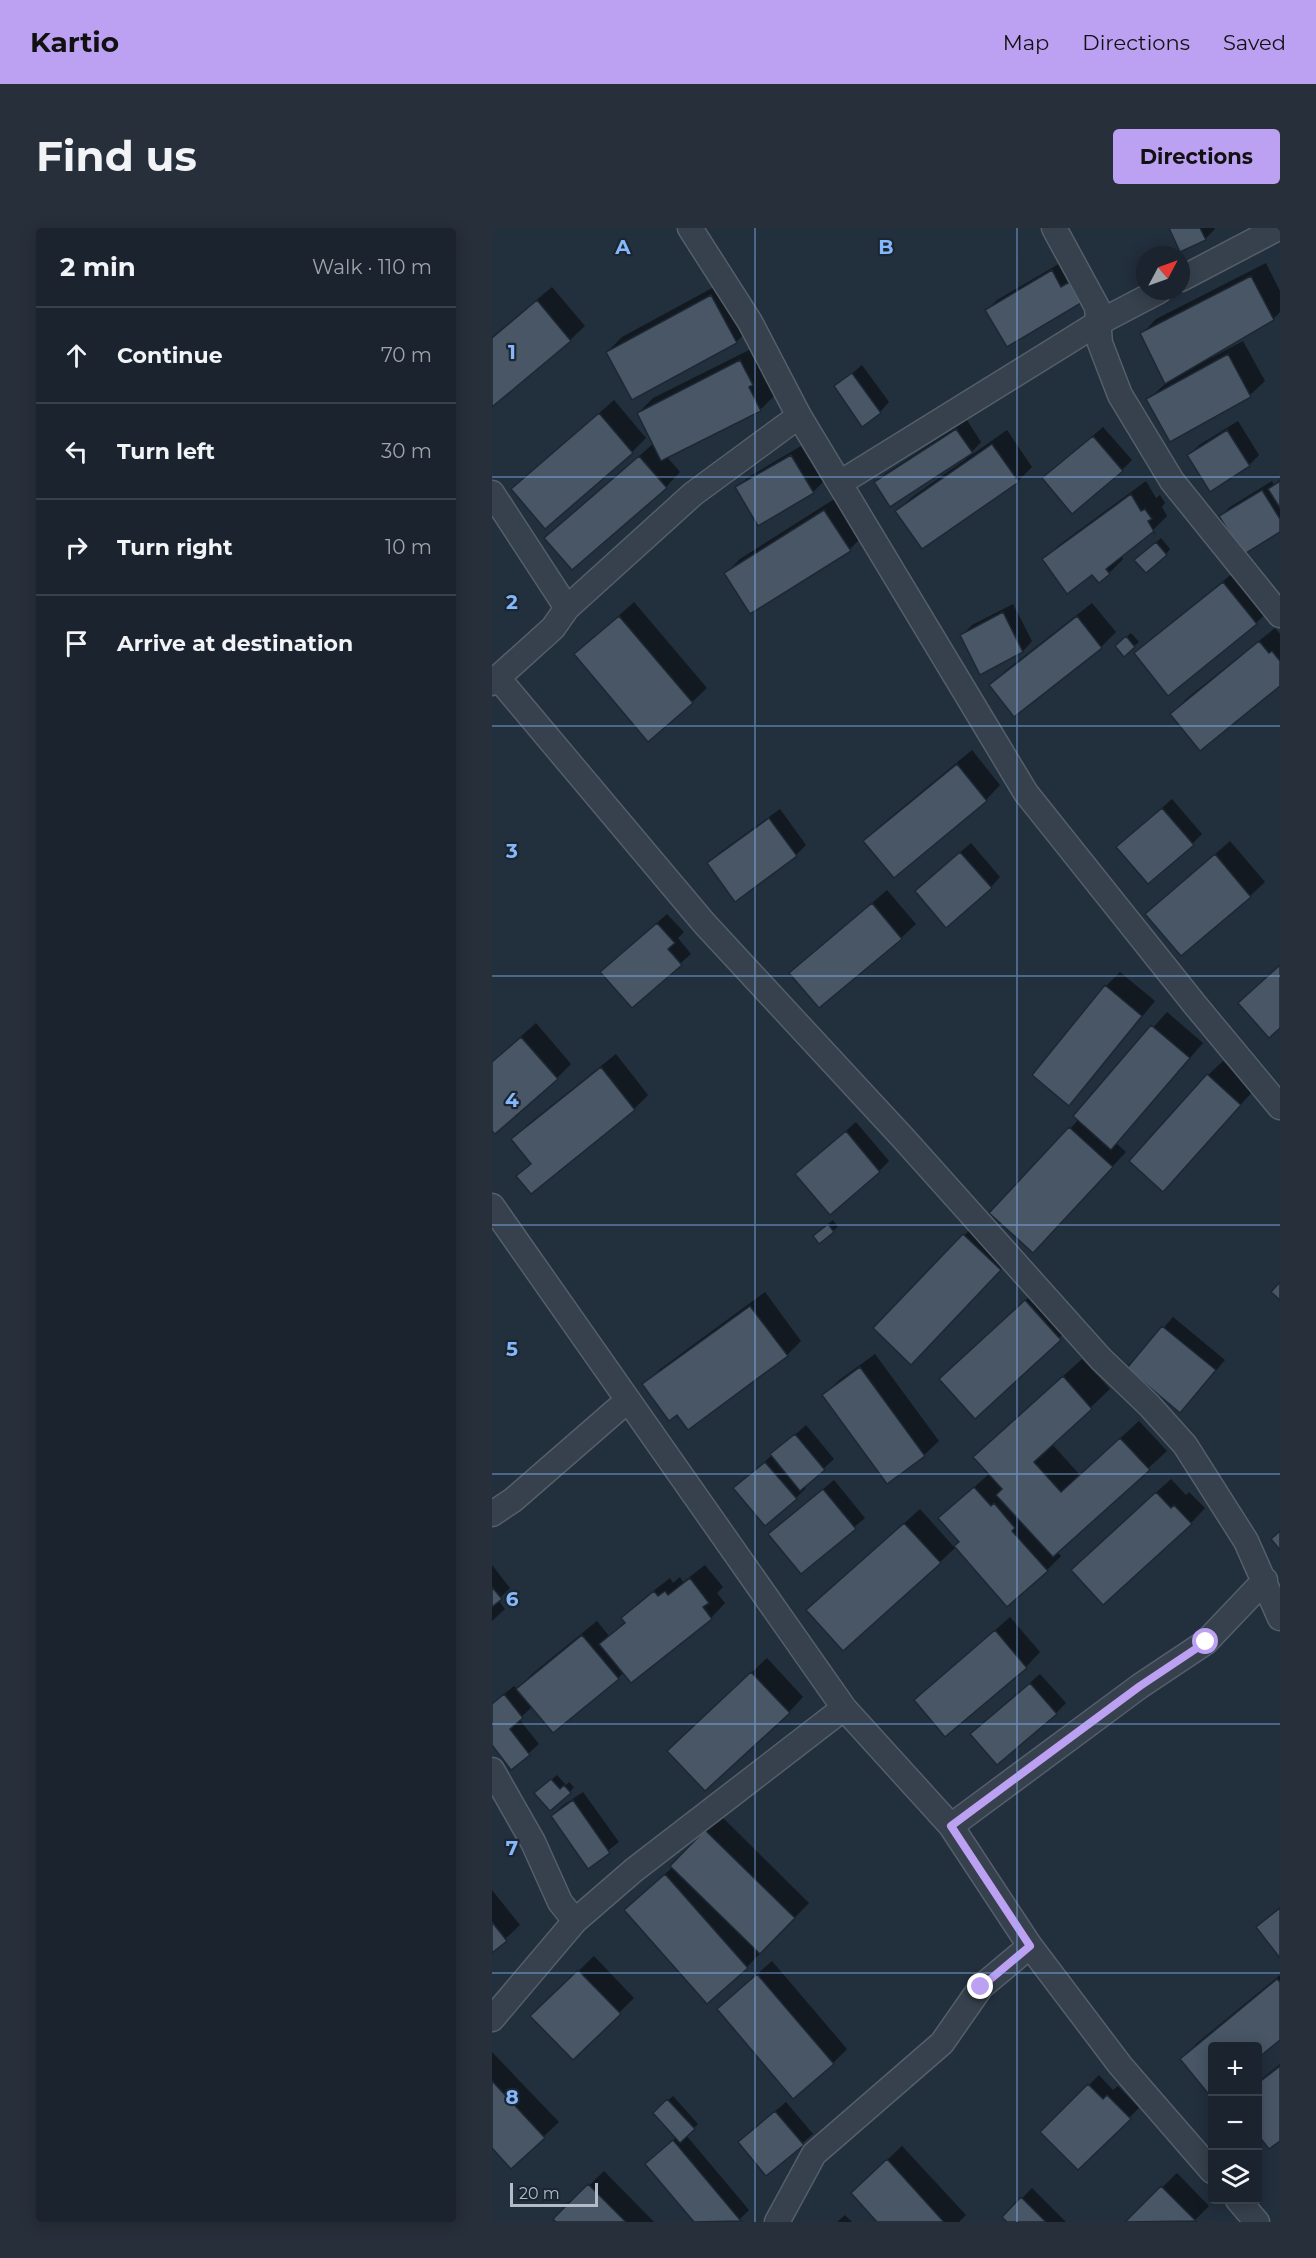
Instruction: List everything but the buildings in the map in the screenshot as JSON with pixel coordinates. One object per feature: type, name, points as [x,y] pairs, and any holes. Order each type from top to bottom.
[{"type":"street","points":[[690,228],[750,322],[799,416],[1026,793],[1280,1107]]},
{"type":"street","points":[[1054,228],[1097,307],[1100,343],[1120,395],[1172,481],[1280,615]]},
{"type":"street","points":[[1190,274],[1278,228]]},
{"type":"street","points":[[840,483],[1098,323],[1142,300]]},
{"type":"street","points":[[799,416],[693,494],[567,608],[553,628],[495,680],[704,923],[904,1139],[1101,1359],[1149,1405],[1185,1445],[1246,1541],[1280,1618]]},
{"type":"street","points":[[492,493],[567,608]]},
{"type":"street","points":[[492,1206],[844,1707],[951,1826],[1030,1946],[1120,2065],[1208,2166]]},
{"type":"street","points":[[492,1514],[513,1500],[628,1400]]},
{"type":"street","points":[[951,1826],[1140,1686],[1206,1642],[1265,1580]]},
{"type":"street","points":[[492,2019],[575,1921],[634,1870],[844,1707]]},
{"type":"street","points":[[492,1770],[533,1842],[560,1902],[575,1921]]},
{"type":"street","points":[[777,2222],[814,2154],[942,2043],[981,1987],[1030,1946]]},
{"type":"street","points":[[1242,2204],[1257,2222]]},
{"type":"route","points":[[981,1987],[1030,1946],[951,1826],[1140,1686],[1206,1642]]}]
